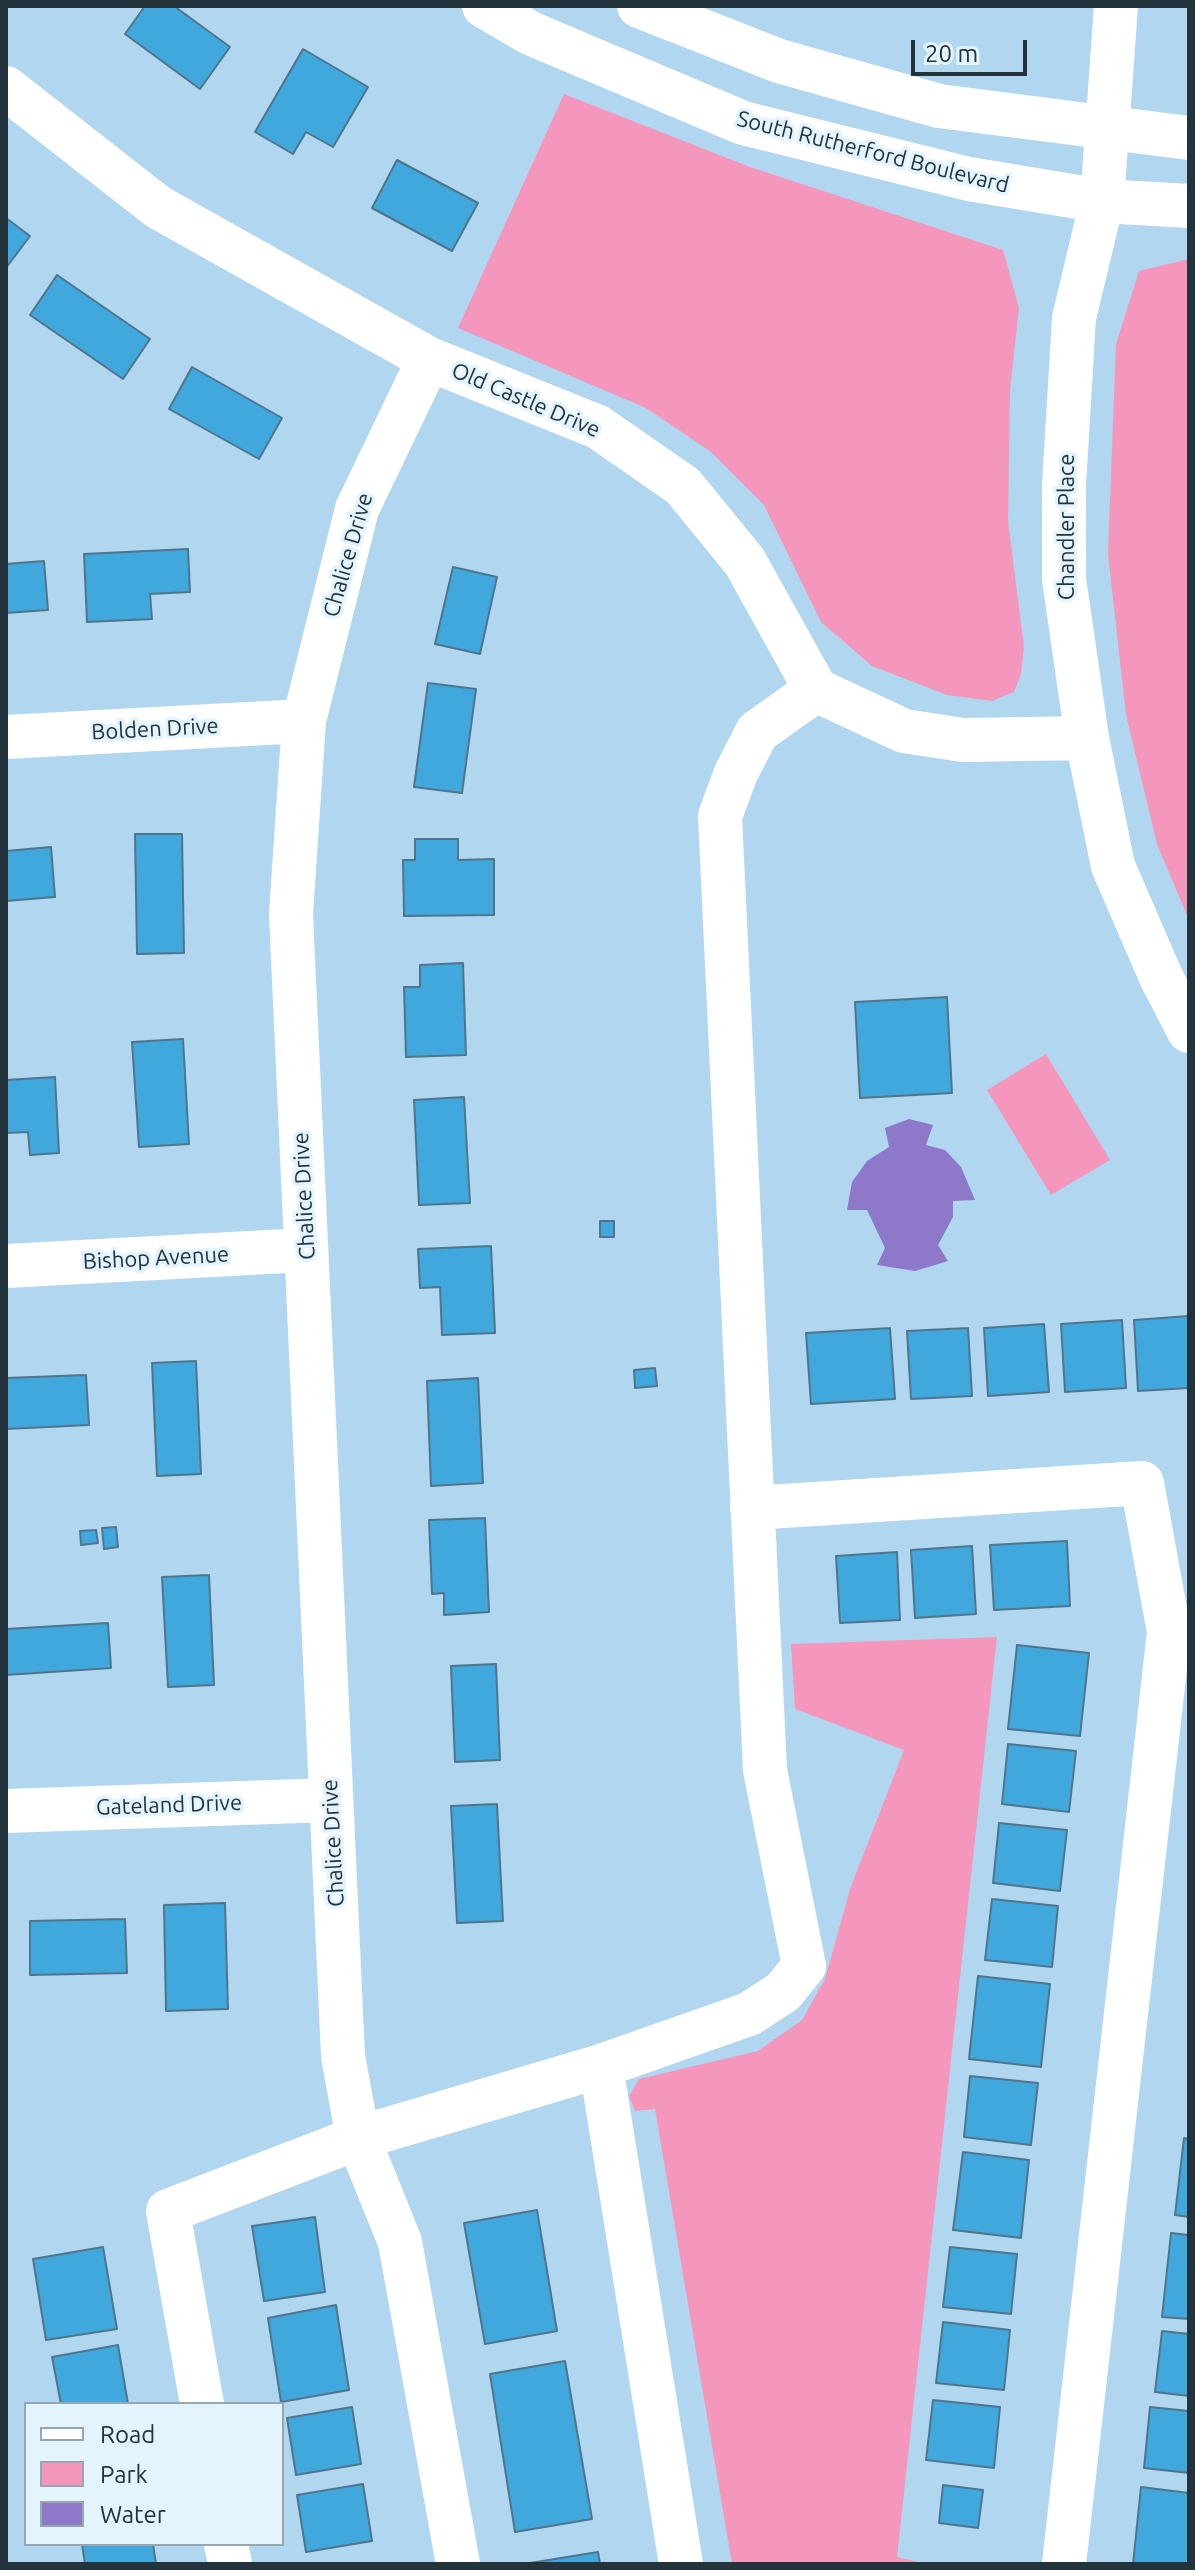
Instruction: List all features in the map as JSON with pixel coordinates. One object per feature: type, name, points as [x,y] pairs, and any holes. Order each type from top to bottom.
[{"type":"main road","name":"South Rutherford Boulevard","points":[[484,6],[530,33],[743,123],[969,179],[1102,201],[1189,206]]},
{"type":"main road","points":[[639,6],[779,61],[939,106],[1107,130],[1189,138]]},
{"type":"main road","name":"Chandler Place","points":[[1116,6],[1102,201],[1074,318],[1064,485],[1067,620],[1113,866],[1161,977],[1189,1031]]},
{"type":"main road","name":"Old Castle Drive","points":[[6,88],[158,207],[429,359],[598,427],[683,486],[745,562],[816,690]]},
{"type":"main road","name":"Chalice Drive","points":[[429,359],[357,509],[304,721],[291,914],[343,2056],[358,2138],[400,2242],[458,2564]]},
{"type":"main road","points":[[202,2402],[168,2211],[358,2138],[601,2066],[749,2014],[783,1992],[804,1966],[765,1770],[720,816],[736,773],[757,732],[816,690],[904,731],[963,740],[1087,738]]},
{"type":"main road","name":"Bolden Drive","points":[[6,737],[304,721]]},
{"type":"main road","name":"Bishop Avenue","points":[[6,1266],[306,1250]]},
{"type":"main road","points":[[752,1508],[1142,1483],[1169,1632],[1064,2564]]},
{"type":"main road","name":"Gateland Drive","points":[[6,1811],[331,1800]]},
{"type":"main road","points":[[601,2066],[681,2564]]},
{"type":"green space","points":[[564,94],[750,167],[1003,250],[1019,308],[1010,390],[1008,521],[1024,647],[1021,674],[1014,692],[992,701],[947,695],[872,666],[821,622],[764,505],[711,452],[646,408],[458,328]]},
{"type":"green space","points":[[1189,259],[1189,920],[1157,844],[1126,715],[1108,554],[1116,344],[1139,271]]},
{"type":"green space","points":[[1046,1054],[1110,1160],[1051,1195],[987,1090]]},
{"type":"green space","points":[[997,1637],[897,2557],[927,2564],[732,2564],[655,2109],[635,2111],[629,2096],[639,2079],[758,2051],[802,2020],[825,1979],[850,1889],[904,1750],[795,1709],[791,1644]]},
{"type":"water","points":[[909,1119],[933,1125],[926,1145],[945,1150],[961,1167],[975,1200],[953,1201],[953,1217],[938,1245],[948,1261],[915,1271],[877,1265],[885,1248],[867,1210],[847,1210],[852,1182],[867,1161],[889,1147],[885,1128]]},
{"type":"building","points":[[145,6],[174,6],[230,47],[200,89],[125,34]]},
{"type":"building","points":[[303,49],[368,87],[333,147],[306,132],[293,154],[255,132]]},
{"type":"building","points":[[397,160],[478,203],[452,251],[372,208]]},
{"type":"building","points":[[6,218],[30,236],[6,268]]},
{"type":"building","points":[[57,275],[150,339],[123,379],[30,315]]},
{"type":"building","points":[[192,367],[282,418],[259,459],[169,409]]},
{"type":"building","points":[[188,549],[190,592],[150,594],[152,619],[87,622],[84,554]]},
{"type":"building","points":[[44,561],[48,610],[6,613],[6,564]]},
{"type":"building","points":[[453,567],[497,577],[480,654],[435,644]]},
{"type":"building","points":[[428,683],[476,689],[462,793],[414,787]]},
{"type":"building","points":[[135,834],[182,834],[184,953],[137,954]]},
{"type":"building","points":[[415,839],[458,839],[458,860],[494,859],[494,915],[404,916],[403,860],[415,860]]},
{"type":"building","points":[[51,847],[55,897],[6,901],[6,851]]},
{"type":"building","points":[[463,963],[466,1055],[406,1057],[404,987],[420,987],[420,965]]},
{"type":"building","points":[[947,997],[952,1093],[860,1098],[855,1002]]},
{"type":"building","points":[[183,1039],[189,1144],[139,1147],[132,1042]]},
{"type":"building","points":[[55,1077],[59,1153],[30,1155],[28,1132],[6,1133],[6,1080]]},
{"type":"building","points":[[464,1097],[470,1203],[419,1205],[414,1100]]},
{"type":"building","points":[[600,1221],[614,1221],[614,1237],[600,1237]]},
{"type":"building","points":[[491,1246],[495,1333],[442,1335],[440,1287],[420,1288],[418,1249]]},
{"type":"building","points":[[1189,1316],[1189,1388],[1138,1391],[1134,1320]]},
{"type":"building","points":[[1122,1320],[1126,1388],[1065,1392],[1061,1324]]},
{"type":"building","points":[[1044,1324],[1049,1392],[988,1396],[984,1328]]},
{"type":"building","points":[[890,1328],[895,1399],[811,1404],[806,1333]]},
{"type":"building","points":[[968,1328],[972,1396],[911,1399],[907,1331]]},
{"type":"building","points":[[196,1361],[201,1474],[157,1476],[152,1363]]},
{"type":"building","points":[[655,1368],[657,1386],[635,1388],[634,1370]]},
{"type":"building","points":[[86,1375],[89,1425],[6,1429],[6,1378]]},
{"type":"building","points":[[478,1378],[483,1483],[431,1486],[427,1381]]},
{"type":"building","points":[[485,1518],[489,1612],[444,1615],[444,1593],[432,1594],[429,1520]]},
{"type":"building","points":[[116,1527],[118,1547],[104,1549],[102,1528]]},
{"type":"building","points":[[96,1530],[98,1543],[81,1545],[80,1531]]},
{"type":"building","points":[[1067,1541],[1070,1606],[994,1610],[990,1545]]},
{"type":"building","points":[[972,1546],[976,1614],[915,1618],[911,1550]]},
{"type":"building","points":[[897,1552],[900,1620],[840,1623],[836,1556]]},
{"type":"building","points":[[209,1575],[214,1685],[168,1687],[162,1577]]},
{"type":"building","points":[[108,1623],[111,1668],[6,1675],[6,1629]]},
{"type":"building","points":[[1017,1645],[1089,1653],[1080,1736],[1008,1729]]},
{"type":"building","points":[[496,1664],[500,1760],[455,1762],[451,1666]]},
{"type":"building","points":[[1008,1744],[1076,1751],[1069,1812],[1002,1804]]},
{"type":"building","points":[[497,1804],[503,1921],[457,1923],[451,1806]]},
{"type":"building","points":[[999,1823],[1067,1830],[1060,1891],[993,1883]]},
{"type":"building","points":[[992,1899],[1058,1906],[1052,1967],[985,1960]]},
{"type":"building","points":[[225,1903],[228,2009],[166,2011],[164,1905]]},
{"type":"building","points":[[125,1919],[127,1973],[30,1975],[30,1921]]},
{"type":"building","points":[[978,1976],[1050,1984],[1041,2067],[969,2059]]},
{"type":"building","points":[[970,2076],[1038,2083],[1031,2145],[964,2137]]},
{"type":"building","points":[[1184,2138],[1189,2139],[1189,2217],[1175,2215]]},
{"type":"building","points":[[963,2152],[1029,2160],[1021,2238],[953,2230]]},
{"type":"building","points":[[537,2210],[557,2331],[485,2344],[464,2223]]},
{"type":"building","points":[[315,2217],[325,2292],[264,2301],[252,2226]]},
{"type":"building","points":[[1171,2233],[1189,2235],[1189,2319],[1162,2317]]},
{"type":"building","points":[[103,2247],[117,2329],[46,2340],[33,2259]]},
{"type":"building","points":[[950,2247],[1017,2254],[1011,2314],[943,2307]]},
{"type":"building","points":[[336,2305],[349,2390],[281,2402],[268,2318]]},
{"type":"building","points":[[943,2322],[1010,2330],[1004,2390],[936,2383]]},
{"type":"building","points":[[1162,2331],[1189,2334],[1189,2396],[1155,2392]]},
{"type":"building","points":[[118,2345],[128,2402],[61,2402],[52,2357]]},
{"type":"building","points":[[565,2361],[592,2519],[515,2532],[490,2374]]},
{"type":"building","points":[[933,2400],[1000,2407],[994,2468],[926,2460]]},
{"type":"building","points":[[352,2407],[361,2464],[296,2475],[287,2418]]},
{"type":"building","points":[[1150,2407],[1189,2411],[1189,2473],[1144,2468]]},
{"type":"building","points":[[363,2484],[372,2541],[306,2552],[297,2495]]},
{"type":"building","points":[[943,2485],[983,2490],[978,2528],[939,2523]]},
{"type":"building","points":[[1141,2487],[1189,2493],[1189,2564],[1133,2564]]},
{"type":"building","points":[[82,2546],[153,2546],[156,2564],[85,2564]]},
{"type":"building","points":[[598,2552],[600,2564],[524,2564]]}]
